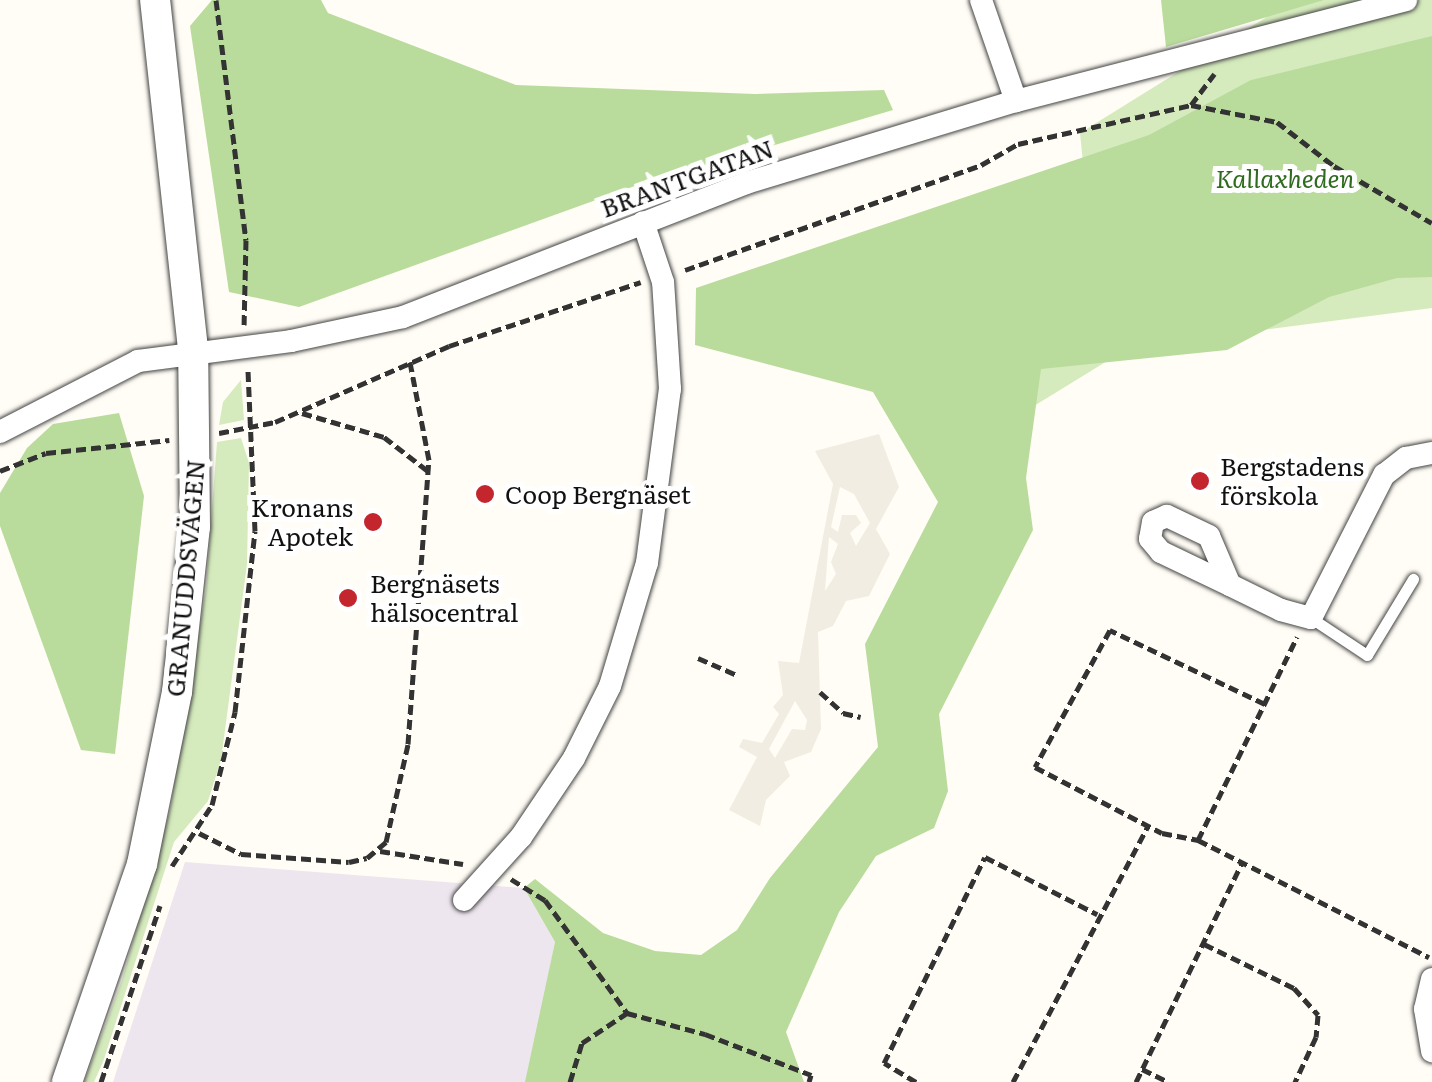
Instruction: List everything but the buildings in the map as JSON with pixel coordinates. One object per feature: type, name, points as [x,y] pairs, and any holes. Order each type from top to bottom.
[{"type":"street","name":"GRANUDDSVÄGEN","points":[[67,1082],[142,864],[178,692],[196,526],[197,436],[192,349],[155,0]]},
{"type":"street","points":[[981,0],[1016,102]]},
{"type":"street","name":"BRANTGATAN","points":[[0,432],[104,374],[192,349],[292,342],[403,317],[643,222],[1016,102],[1406,0]]},
{"type":"street","points":[[464,900],[494,868],[574,758],[610,686],[647,562],[670,389],[662,277],[643,222]]},
{"type":"street","points":[[1230,585],[1311,618],[1384,475],[1406,458],[1432,452]]},
{"type":"street","points":[[1432,979],[1425,1009],[1432,1051]]},
{"type":"lane","points":[[1311,618],[1367,655],[1413,579]]},
{"type":"path","points":[[0,472],[46,453],[197,436],[299,412],[410,362],[540,313],[662,277],[981,165],[1018,144],[1191,106],[1277,122],[1334,166],[1432,222]]},
{"type":"path","points":[[379,851],[408,744],[428,471],[410,362]]},
{"type":"path","points":[[299,412],[384,437],[428,471]]},
{"type":"path","points":[[1198,840],[1311,618]]},
{"type":"path","points":[[1264,704],[1106,631],[1034,767],[1148,826],[1198,840],[1432,958]]},
{"type":"path","points":[[698,658],[737,675]]},
{"type":"path","points":[[820,692],[843,713],[862,717]]},
{"type":"path","points":[[1013,1082],[1098,914],[1148,826]]},
{"type":"path","points":[[200,833],[241,854],[349,862],[379,851],[494,868],[546,900],[627,1013],[706,1034],[811,1075],[809,1082]]},
{"type":"path","points":[[916,1082],[884,1063],[984,858],[1098,914]]},
{"type":"path","points":[[1136,1082],[1242,863]]},
{"type":"path","points":[[1204,944],[1294,988],[1318,1015],[1316,1037],[1295,1082]]},
{"type":"path","points":[[570,1082],[582,1044],[627,1013]]},
{"type":"path","points":[[1142,1069],[1168,1082]]},
{"type":"shaded area","points":[[879,434],[899,487],[876,529],[890,554],[869,596],[846,601],[833,626],[818,632],[821,729],[811,752],[784,762],[790,776],[766,800],[760,826],[729,810],[757,757],[739,747],[743,739],[762,743],[779,714],[773,707],[783,695],[778,661],[799,663],[833,484],[815,451]],"holes":[[[840,487],[854,494],[870,523],[856,546],[850,533],[861,523],[856,515],[842,515],[838,532],[831,527]],[[829,537],[838,544],[831,562],[836,574],[825,591]],[[795,701],[807,720],[805,730],[792,729],[775,758],[769,749]]]},
{"type":"shaded area","points":[[185,862],[524,888],[555,942],[527,1082],[113,1082]]},
{"type":"green space","points":[[212,0],[321,0],[328,13],[516,85],[755,94],[884,90],[893,110],[632,187],[299,307],[229,292],[190,26]]},
{"type":"green space","points":[[1161,0],[1324,0],[1166,47]]},
{"type":"green space","name":"Kallaxheden","points":[[1294,0],[1432,0],[1432,308],[1130,347],[982,438],[1094,273],[1080,133]]},
{"type":"green space","points":[[1432,36],[1432,277],[1397,278],[1329,297],[1227,350],[1041,369],[1026,478],[1033,530],[939,714],[948,791],[934,828],[876,856],[839,912],[786,1032],[804,1082],[525,1082],[555,942],[524,888],[535,879],[603,933],[655,951],[701,955],[737,930],[770,878],[878,747],[865,644],[938,502],[873,392],[695,345],[696,288],[1149,135],[1251,80]]},
{"type":"green space","points":[[241,380],[244,420],[219,425],[223,402]]},
{"type":"green space","points":[[119,413],[144,496],[115,754],[81,750],[0,526],[0,493],[27,448],[53,424]]},
{"type":"green space","points":[[241,438],[249,463],[247,564],[221,760],[208,801],[174,842],[103,1062],[94,1082],[84,1082],[122,980],[170,810],[206,589],[217,442]]},
{"type":"place","name":"Bergstadens förskola","points":[[1200,481]]},
{"type":"place","name":"Coop Bergnäset","points":[[485,494]]},
{"type":"place","name":"Kronans Apotek","points":[[373,522]]},
{"type":"place","name":"Bergnäsets hälsocentral","points":[[348,598]]}]
